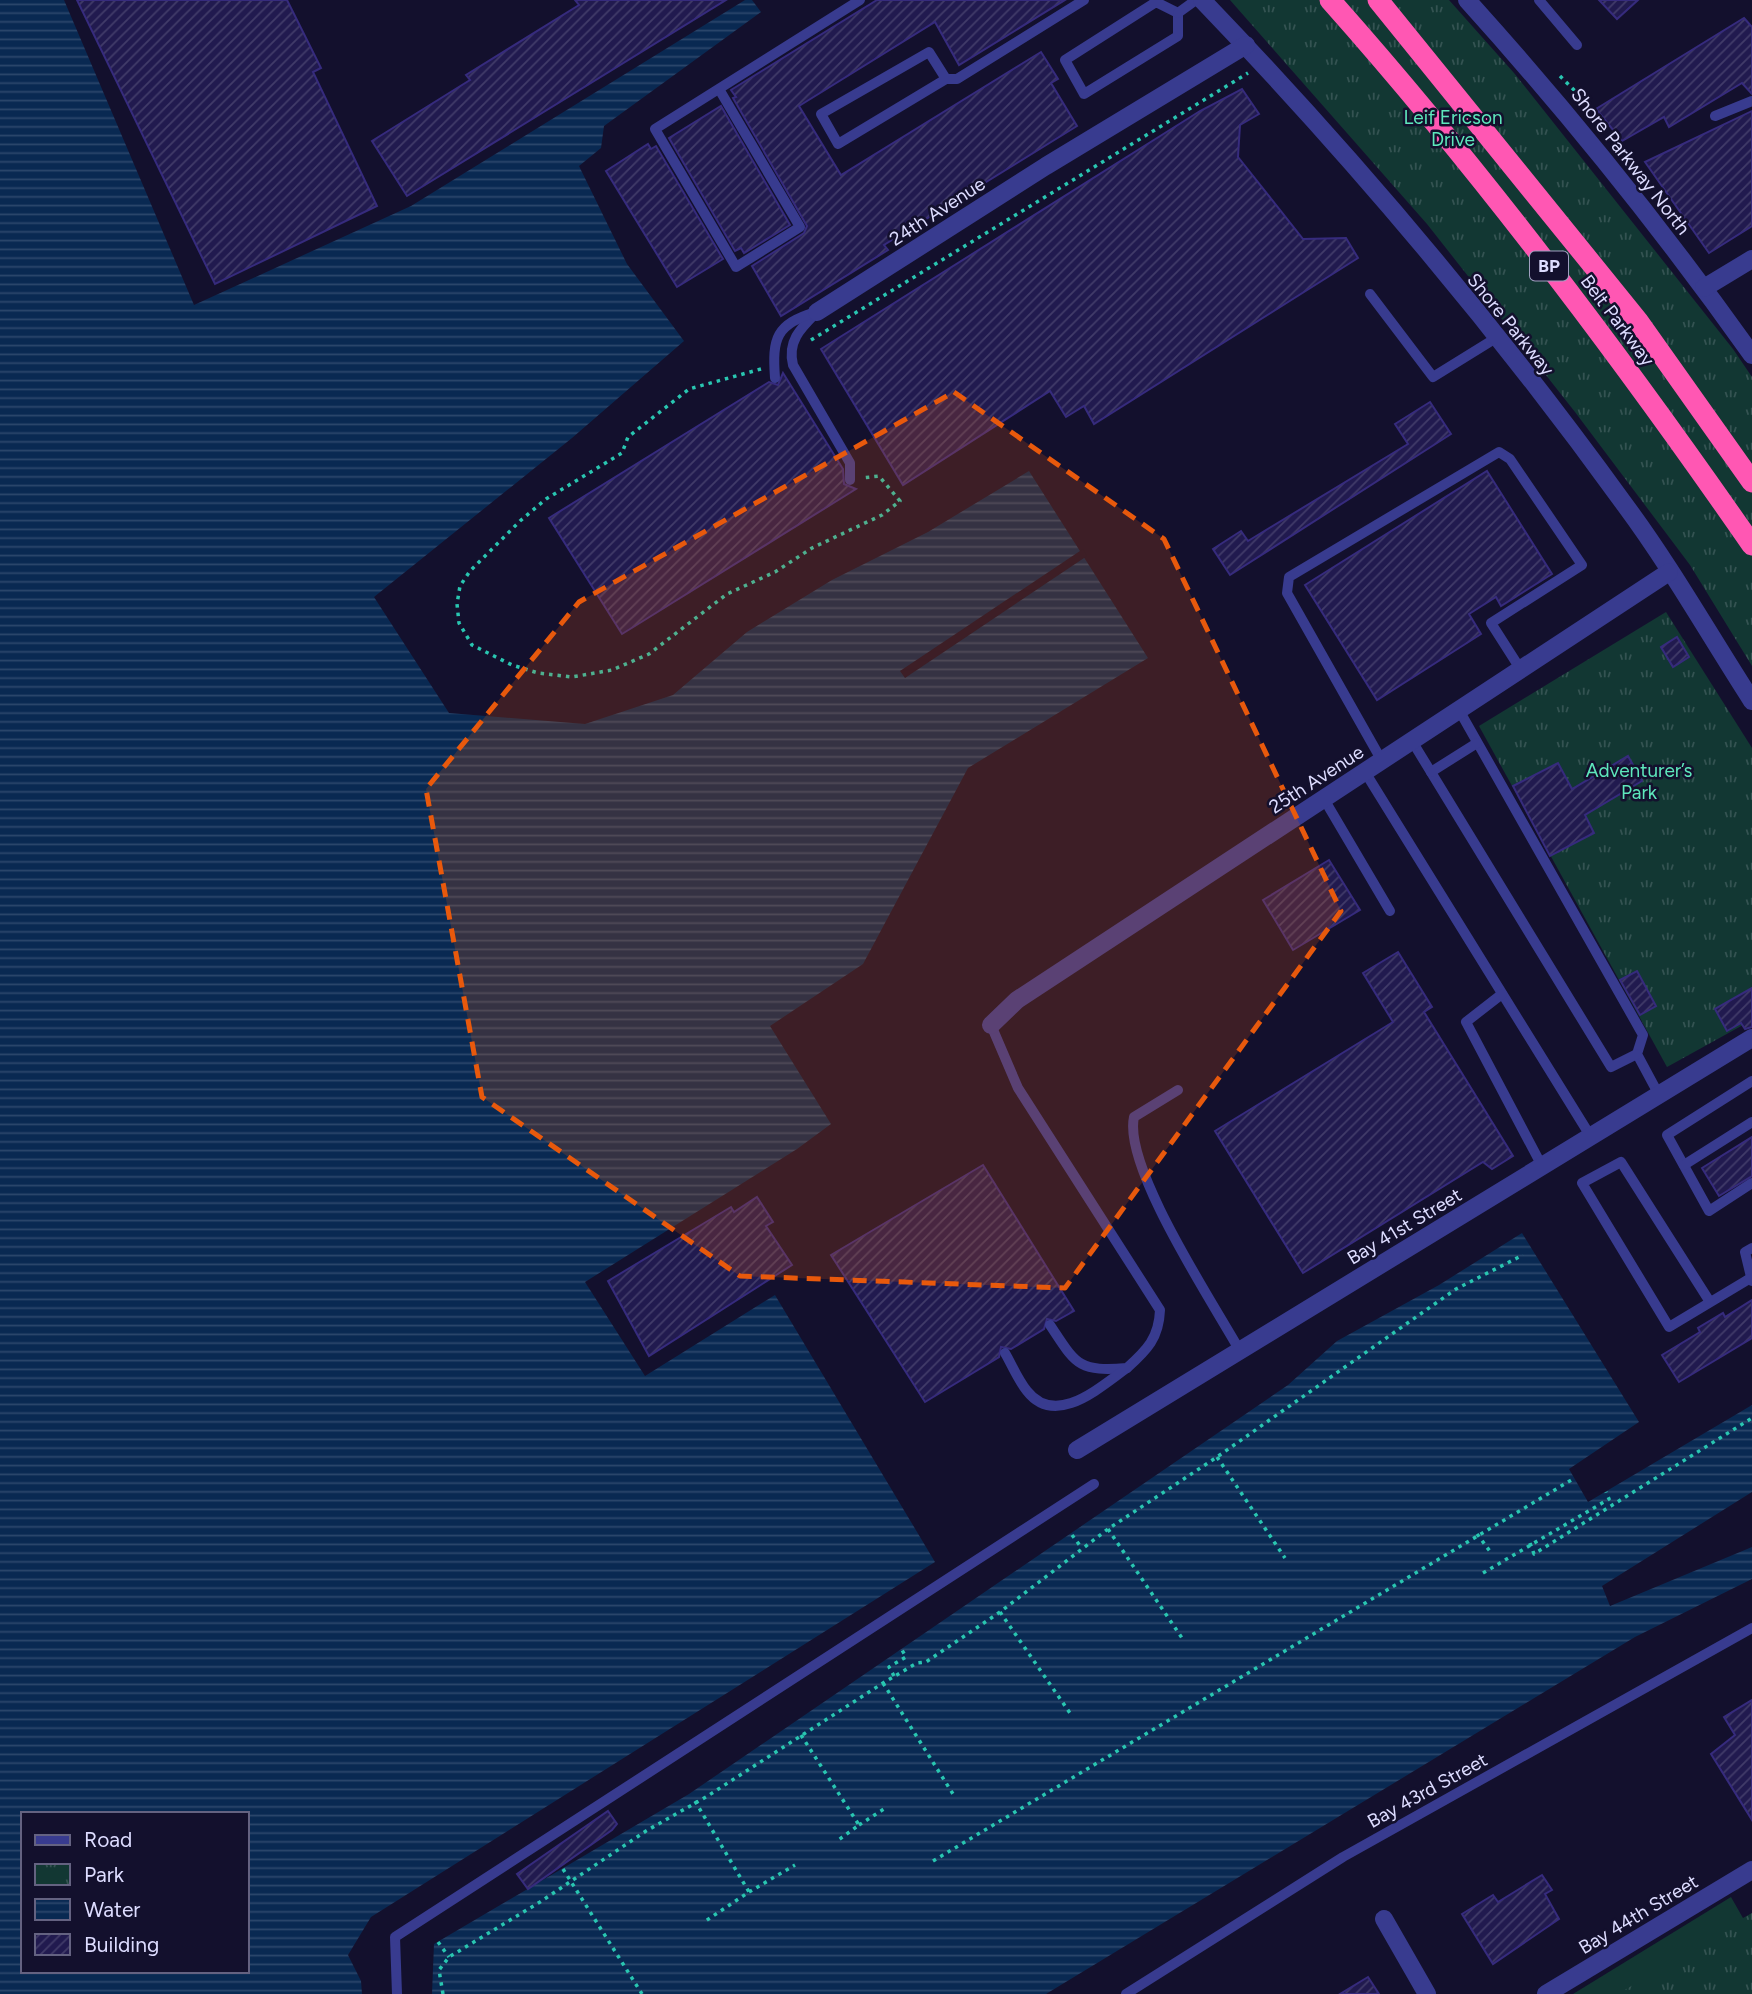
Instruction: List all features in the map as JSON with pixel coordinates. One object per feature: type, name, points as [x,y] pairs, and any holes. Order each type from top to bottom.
[{"type":"highway","name":"Belt Parkway","points":[[1330,0],[1464,155],[1619,359],[1752,545]]},
{"type":"highway","name":"Belt Parkway","points":[[1378,0],[1638,321],[1752,482]]},
{"type":"street","name":"Shore Parkway","points":[[1202,0],[1246,45],[1411,233],[1496,338],[1627,507],[1752,701]]},
{"type":"street","name":"Shore Parkway North","points":[[1467,0],[1553,96],[1704,288],[1752,355]]},
{"type":"street","name":"24th Avenue","points":[[817,312],[1046,166],[1246,45]]},
{"type":"street","points":[[1704,288],[1752,259]]},
{"type":"street","name":"25th Avenue","points":[[990,1025],[1017,1000],[1669,572]]},
{"type":"street","name":"Bay 41st Street","points":[[1077,1450],[1752,1038]]},
{"type":"street","name":"Bay 44th Street","points":[[1546,1994],[1752,1870]]},
{"type":"street","points":[[1384,1919],[1427,1994]]},
{"type":"lane","points":[[719,89],[800,227],[736,267],[655,129],[860,0]]},
{"type":"lane","points":[[946,79],[929,52],[821,114],[838,144],[946,79],[957,79],[1084,0]]},
{"type":"lane","points":[[1178,13],[1196,0]]},
{"type":"lane","points":[[1539,0],[1577,45]]},
{"type":"lane","points":[[1156,2],[1178,13],[1178,36],[1084,94],[1065,60],[1156,2]]},
{"type":"lane","points":[[1715,117],[1752,101]]},
{"type":"lane","points":[[1370,294],[1433,377],[1496,338]]},
{"type":"lane","points":[[775,378],[772,352],[779,335],[795,318],[817,312]]},
{"type":"lane","name":"24th Avenue","points":[[817,312],[798,331],[790,353],[793,365],[850,463],[850,480]]},
{"type":"lane","points":[[1382,761],[1287,593],[1289,577],[1499,452],[1510,459],[1582,565],[1491,623],[1521,670]]},
{"type":"lane","points":[[1458,710],[1643,1035],[1637,1054],[1659,1095]]},
{"type":"lane","points":[[1412,741],[1611,1067],[1637,1054]]},
{"type":"lane","points":[[1431,772],[1477,743]]},
{"type":"lane","points":[[1364,772],[1591,1137]]},
{"type":"lane","points":[[1324,799],[1390,911]]},
{"type":"lane","points":[[1502,994],[1466,1022],[1542,1166]]},
{"type":"lane","points":[[990,1025],[1018,1088],[1160,1310],[1154,1342],[1127,1368],[1084,1398],[1052,1407],[1041,1404],[1027,1392],[1004,1353]]},
{"type":"lane","points":[[1752,1081],[1667,1135],[1709,1211],[1752,1183]]},
{"type":"lane","points":[[1178,1090],[1134,1116],[1131,1131],[1146,1183],[1240,1350]]},
{"type":"lane","points":[[1684,1165],[1752,1122]]},
{"type":"lane","points":[[1710,1302],[1621,1162],[1582,1183],[1669,1327],[1751,1280],[1745,1252],[1752,1248]]},
{"type":"lane","points":[[1050,1325],[1074,1363],[1091,1368],[1127,1368]]},
{"type":"lane","points":[[397,1994],[395,1937],[1094,1484]]},
{"type":"lane","name":"Bay 43rd Street","points":[[1126,1994],[1343,1857],[1752,1628]]},
{"type":"path","points":[[809,341],[1248,74]]},
{"type":"path","points":[[1560,76],[1583,99]]},
{"type":"path","points":[[766,367],[689,389],[628,437],[622,453],[545,499],[520,521],[470,571],[460,586],[457,604],[459,623],[472,645],[512,665],[572,677],[612,670],[649,654],[727,594],[775,572],[812,548],[882,515],[900,501],[879,476],[850,480]]},
{"type":"path","points":[[443,1994],[439,1970],[449,1957],[894,1676],[917,1663],[926,1662],[1000,1612],[1108,1529],[1217,1457],[1456,1289],[1523,1255]]},
{"type":"path","points":[[1530,1543],[1534,1554],[1752,1418]]},
{"type":"path","points":[[1217,1457],[1285,1558]]},
{"type":"path","points":[[933,1861],[1573,1479]]},
{"type":"path","points":[[1483,1573],[1609,1499],[1606,1492]]},
{"type":"path","points":[[1108,1529],[1182,1638]]},
{"type":"path","points":[[1477,1534],[1492,1555]]},
{"type":"path","points":[[1072,1535],[1082,1548]]},
{"type":"path","points":[[1000,1612],[1072,1716]]},
{"type":"path","points":[[894,1676],[889,1667],[906,1657],[902,1650]]},
{"type":"path","points":[[883,1683],[953,1794]]},
{"type":"path","points":[[801,1735],[859,1825]]},
{"type":"path","points":[[695,1801],[749,1892]]},
{"type":"path","points":[[837,1841],[887,1807]]},
{"type":"path","points":[[704,1922],[795,1865]]},
{"type":"path","points":[[563,1869],[642,1994]]},
{"type":"path","points":[[438,1942],[449,1957]]},
{"type":"highlighted area","points":[[954,392],[1164,539],[1341,911],[1065,1288],[740,1276],[482,1097],[426,789],[579,602]]},
{"type":"green space","name":"Leif Ericson Drive","points":[[1230,0],[1449,0],[1514,73],[1733,349],[1752,377],[1752,666],[1690,565],[1575,412],[1427,224]]},
{"type":"green space","name":"Adventurer’s Park","points":[[1666,612],[1752,748],[1752,1020],[1667,1067],[1479,726]]},
{"type":"green space","points":[[1731,1897],[1743,1918],[1752,1913],[1735,1994],[1573,1994]]},
{"type":"green space","points":[[1752,1913],[1752,1994],[1618,1994],[1740,1921]]},
{"type":"water","points":[[0,0],[64,0],[194,305],[411,206],[745,0],[752,0],[761,12],[604,126],[601,148],[579,166],[627,264],[684,341],[572,438],[374,597],[449,713],[585,724],[673,695],[747,632],[832,580],[928,532],[1029,471],[1148,658],[968,768],[863,964],[770,1026],[831,1124],[797,1149],[585,1282],[645,1376],[775,1295],[935,1562],[371,1917],[348,1955],[361,1981],[362,1994],[0,1994]]},
{"type":"water","points":[[1522,1233],[1639,1422],[1569,1469],[1588,1502],[1752,1405],[1752,1492],[1602,1586],[1610,1606],[1752,1547],[1752,1579],[1635,1637],[1046,1994],[432,1994],[434,1944],[689,1794],[1288,1385],[1337,1341],[1439,1285]]},
{"type":"pier","points":[[1083,549],[1087,556],[905,678],[900,671]]},
{"type":"building","points":[[77,0],[287,0],[321,68],[313,72],[377,206],[215,284]]},
{"type":"building","points":[[575,0],[726,0],[407,196],[372,141],[470,80],[466,75],[579,5]]},
{"type":"building","points":[[877,0],[1065,0],[959,65],[935,22],[799,106],[841,175],[1041,52],[1058,79],[1051,83],[1077,126],[884,245],[888,250],[781,316],[752,266],[804,233],[807,226],[733,98],[736,97],[731,90]]},
{"type":"building","points":[[1599,0],[1638,0],[1617,19]]},
{"type":"building","points":[[1744,18],[1752,27],[1752,94],[1742,83],[1669,127],[1664,117],[1622,141],[1596,109]]},
{"type":"building","points":[[1242,89],[1259,114],[1240,125],[1238,157],[1303,239],[1346,238],[1358,258],[1094,424],[1084,406],[1066,417],[1050,391],[903,485],[821,349],[1200,111]]},
{"type":"building","points":[[721,106],[790,225],[744,253],[741,248],[735,251],[669,138]]},
{"type":"building","points":[[1752,111],[1752,226],[1709,253],[1645,162]]},
{"type":"building","points":[[648,144],[651,149],[656,146],[723,259],[677,287],[606,171]]},
{"type":"building","points":[[783,373],[843,469],[844,484],[856,489],[622,634],[549,518],[769,382],[778,385]]},
{"type":"building","points":[[1430,402],[1451,434],[1230,575],[1213,549],[1241,531],[1248,541],[1408,444],[1395,424]]},
{"type":"building","points":[[1487,471],[1552,574],[1501,606],[1496,597],[1469,614],[1481,634],[1377,700],[1305,585]]},
{"type":"building","points":[[1677,637],[1689,657],[1673,667],[1661,647]]},
{"type":"building","points":[[1628,756],[1642,781],[1585,815],[1594,833],[1550,856],[1513,786],[1558,763],[1572,789]]},
{"type":"building","points":[[1329,860],[1360,910],[1293,950],[1263,900]]},
{"type":"building","points":[[1398,952],[1432,1007],[1424,1012],[1513,1156],[1492,1169],[1483,1162],[1303,1273],[1215,1131],[1393,1022],[1363,973]]},
{"type":"building","points":[[1637,971],[1656,1006],[1640,1015],[1620,980]]},
{"type":"building","points":[[1752,988],[1752,1027],[1745,1029],[1741,1023],[1727,1031],[1715,1009]]},
{"type":"building","points":[[1752,1137],[1752,1176],[1719,1196],[1702,1168]]},
{"type":"building","points":[[983,1165],[1074,1311],[1056,1321],[1047,1319],[1044,1329],[1011,1349],[1001,1347],[999,1357],[925,1402],[831,1255]]},
{"type":"building","points":[[757,1197],[773,1222],[766,1226],[792,1265],[649,1356],[608,1281],[731,1207],[734,1212]]},
{"type":"building","points":[[1752,1300],[1752,1338],[1679,1382],[1662,1355],[1700,1332],[1698,1328],[1723,1313],[1725,1317]]},
{"type":"building","points":[[1752,1700],[1752,1820],[1711,1754],[1735,1735],[1724,1717]]},
{"type":"building","points":[[608,1811],[617,1824],[612,1830],[528,1889],[517,1874]]},
{"type":"building","points":[[1542,1875],[1552,1890],[1545,1894],[1559,1919],[1493,1964],[1462,1914],[1493,1895],[1498,1902]]},
{"type":"building","points":[[1368,1977],[1379,1994],[1340,1994]]}]
